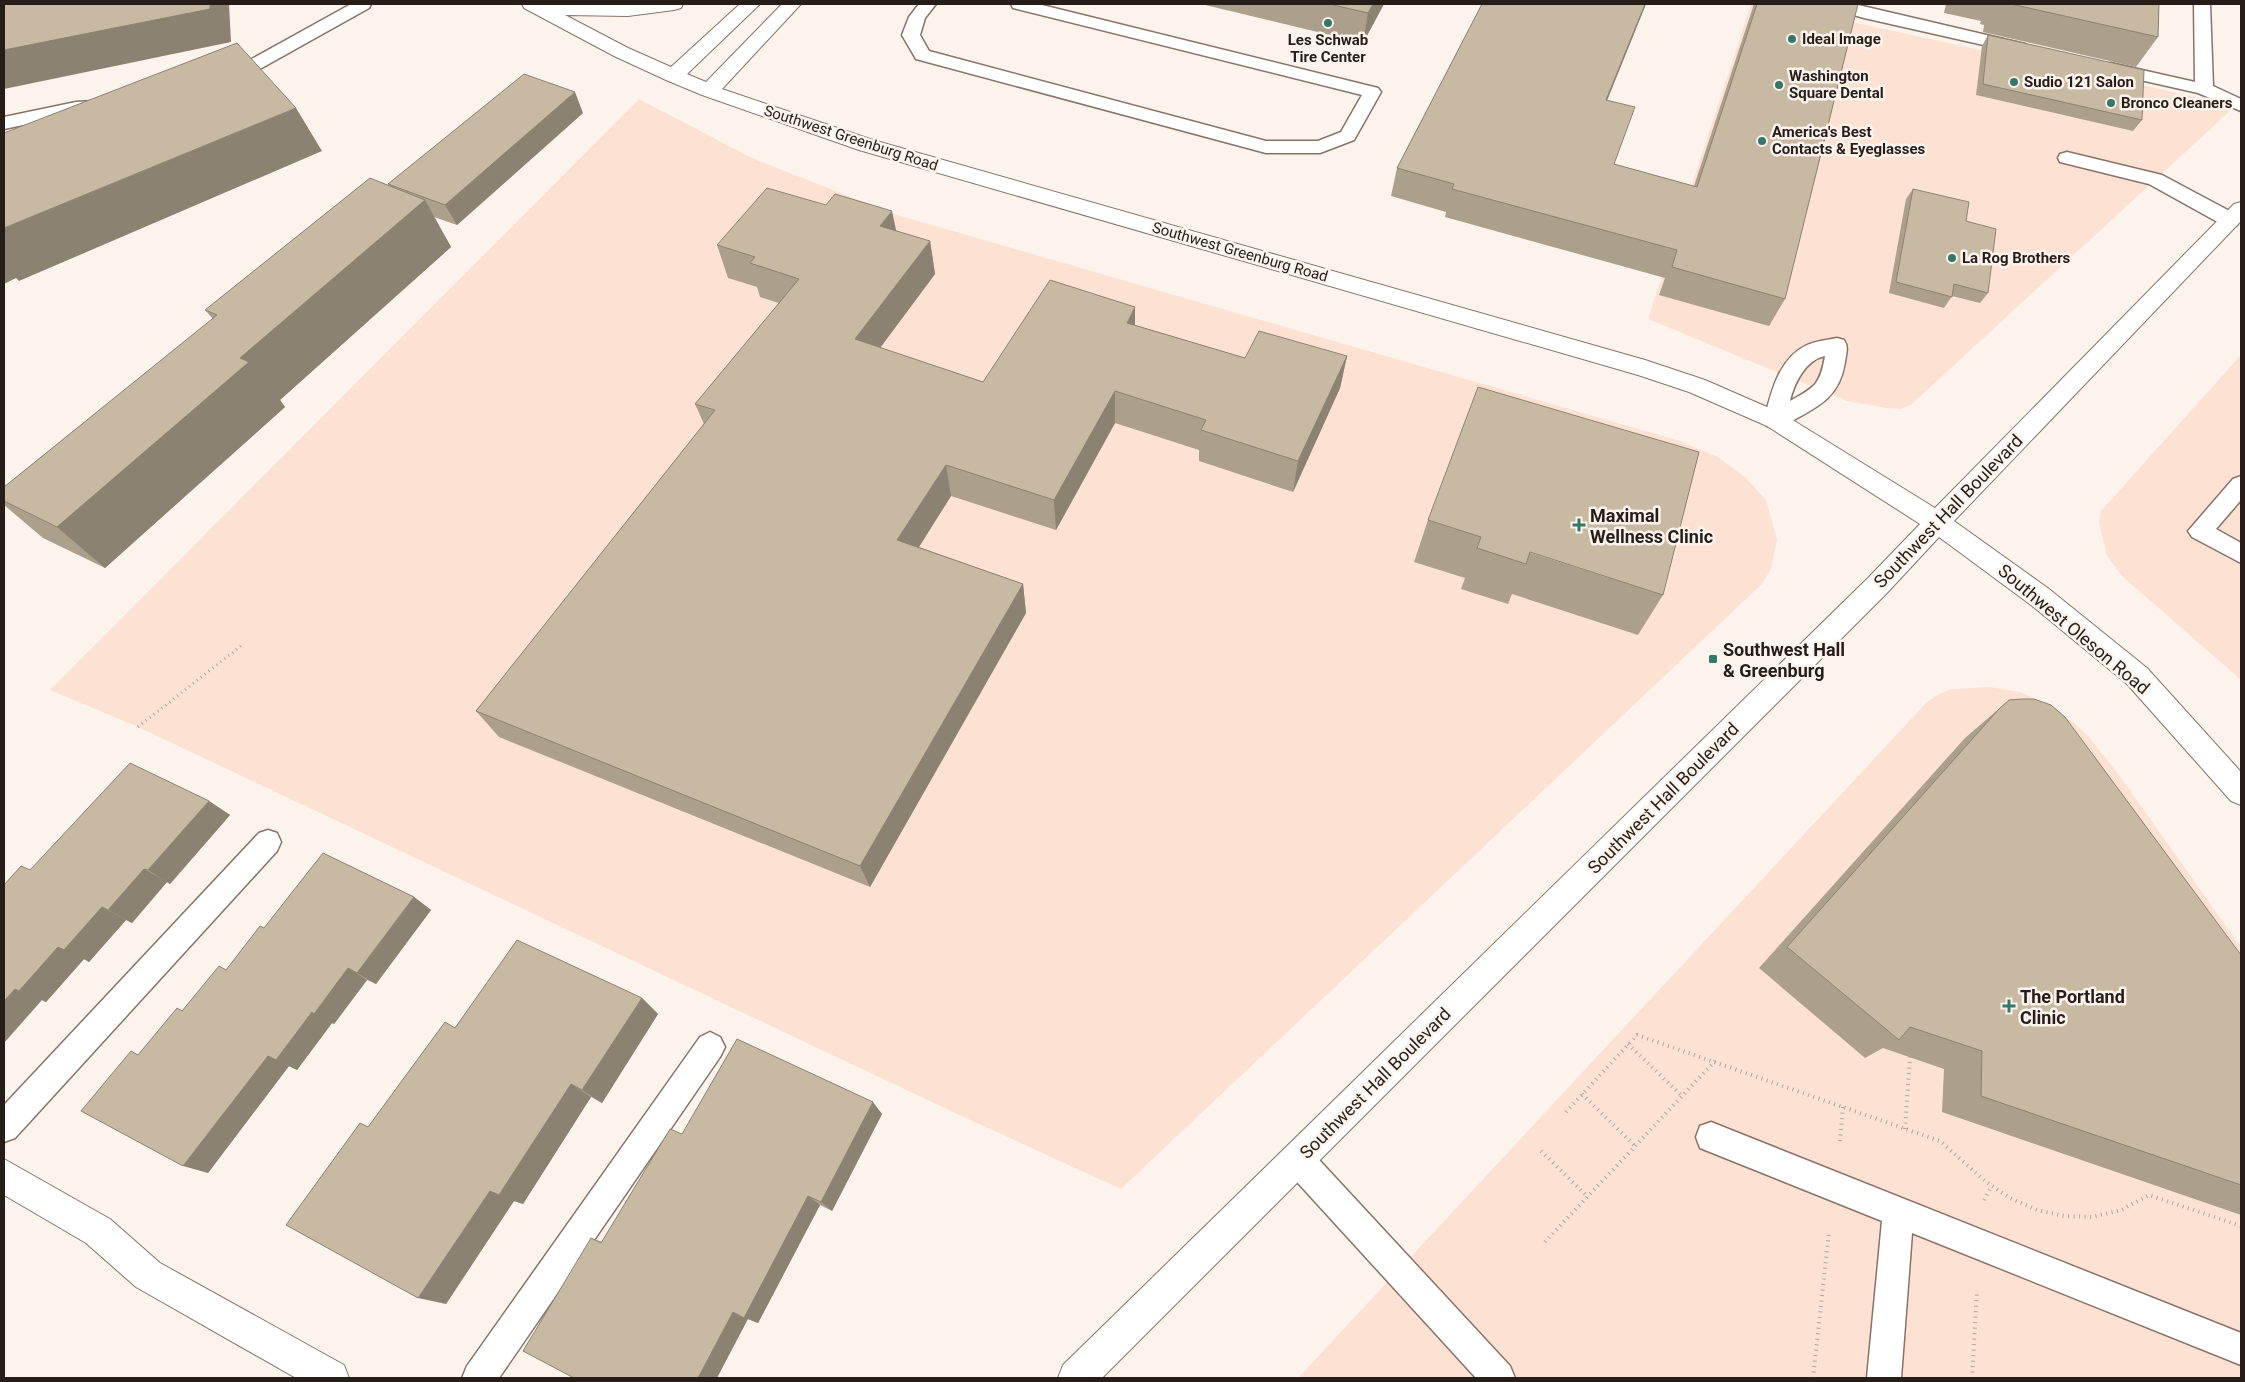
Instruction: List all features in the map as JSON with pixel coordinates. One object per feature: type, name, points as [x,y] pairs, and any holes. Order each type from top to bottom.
[{"type":"main road","points":[[536,6],[628,10],[674,4]]},
{"type":"main road","points":[[673,76],[751,4]]},
{"type":"main road","points":[[709,91],[792,4]]},
{"type":"main road","name":"Southwest Greenburg Road","points":[[536,6],[622,52],[673,76],[709,91],[866,145],[1645,368],[1697,386],[1774,420],[1843,461],[1937,522]]},
{"type":"main road","name":"Southwest Hall Boulevard","points":[[1076,1378],[1877,586],[2236,215]]},
{"type":"main road","name":"Southwest Oleson Road","points":[[1937,522],[2040,597],[2137,676],[2241,792]]},
{"type":"main road","points":[[4,1176],[98,1231],[148,1275],[331,1378]]},
{"type":"lane","points":[[209,88],[275,55],[363,4]]},
{"type":"lane","points":[[928,4],[917,17],[911,35],[922,55],[1266,147],[1320,147],[1348,136],[1372,92],[1019,4]]},
{"type":"lane","points":[[1842,4],[1849,8],[1881,10],[1903,22],[2037,52]]},
{"type":"lane","points":[[1899,4],[1898,12],[1903,22]]},
{"type":"lane","points":[[2202,4],[2204,88]]},
{"type":"lane","points":[[1923,26],[1917,16],[1926,9],[1934,18],[1940,30]]},
{"type":"lane","points":[[2093,64],[2204,88],[2241,106]]},
{"type":"lane","points":[[4,123],[76,108],[116,106]]},
{"type":"lane","points":[[2068,158],[2155,179],[2236,215]]},
{"type":"lane","points":[[2241,485],[2200,531],[2241,554]]},
{"type":"lane","points":[[4,1127],[268,842]]},
{"type":"lane","points":[[479,1378],[710,1047]]},
{"type":"lane","points":[[1711,1137],[2241,1349]]},
{"type":"lane","points":[[1298,1160],[1498,1378]]},
{"type":"lane","points":[[1884,1378],[1898,1211]]},
{"type":"path","points":[[138,727],[242,645]]},
{"type":"path","points":[[1566,1112],[1637,1035],[1940,1141],[1977,1178],[2004,1196],[2036,1209],[2064,1217],[2094,1218],[2118,1213],[2149,1195],[2241,1226]]},
{"type":"path","points":[[1628,1044],[1683,1096]]},
{"type":"path","points":[[1905,1129],[1910,1057]]},
{"type":"path","points":[[1545,1242],[1715,1061]]},
{"type":"path","points":[[1582,1094],[1636,1147]]},
{"type":"path","points":[[1813,1378],[1843,1107]]},
{"type":"path","points":[[1541,1151],[1588,1197]]},
{"type":"shaded area","points":[[1751,4],[1770,4],[2200,98],[2231,110],[1912,404],[1901,409],[1847,401],[1648,319]]},
{"type":"shaded area","points":[[639,99],[752,158],[894,214],[1680,441],[1718,457],[1745,477],[1766,500],[1777,539],[1771,569],[1762,584],[1121,1189],[955,1113],[138,727],[50,690]]},
{"type":"shaded area","points":[[2241,355],[2241,680],[2122,576],[2107,556],[2099,522],[2101,511]]},
{"type":"shaded area","name":"The Portland Clinic","points":[[1990,687],[2020,692],[2038,700],[2073,722],[2088,736],[2116,771],[2241,947],[2241,1378],[1298,1378],[1926,703],[1939,694],[1952,689]]},
{"type":"building","points":[[4,4],[210,4],[210,9],[4,50]]},
{"type":"building","points":[[1329,4],[1373,4],[1368,13]]},
{"type":"building","points":[[1482,4],[1645,4],[1606,100],[1635,107],[1614,164],[1697,187],[1757,4],[1858,4],[1785,299],[1672,267],[1677,250],[1452,189],[1454,184],[1397,168]]},
{"type":"building","points":[[2011,4],[2159,4],[2158,37]]},
{"type":"building","points":[[1988,35],[2144,70],[2142,120],[1983,84]]},
{"type":"building","points":[[237,43],[296,108],[4,228],[4,133]]},
{"type":"building","points":[[524,74],[575,92],[445,205],[388,184]]},
{"type":"building","points":[[370,178],[425,200],[240,358],[249,362],[57,527],[4,501],[4,487],[217,315],[205,310]]},
{"type":"building","points":[[767,188],[826,205],[835,194],[892,211],[880,226],[930,241],[855,339],[983,382],[1050,280],[1135,307],[1127,323],[1245,358],[1259,331],[1347,356],[1298,461],[1201,430],[1206,420],[1115,391],[1054,500],[946,465],[897,540],[1023,584],[860,866],[476,711],[715,410],[695,404],[799,279],[750,263],[755,257],[717,245]]},
{"type":"building","name":"La Rog Brothers","points":[[1913,189],[1969,202],[1966,221],[1996,229],[1988,293],[1954,284],[1952,297],[1896,282]]},
{"type":"building","points":[[1478,387],[1699,452],[1663,595],[1530,552],[1526,564],[1477,548],[1481,537],[1428,520]]},
{"type":"building","name":"The Portland Clinic","points":[[2034,699],[2051,705],[2065,717],[2241,955],[2241,1185],[1981,1096],[1982,1051],[1910,1027],[1899,1040],[1787,947],[1999,709],[2009,700]]},
{"type":"building","points":[[130,763],[209,801],[148,870],[144,869],[108,910],[102,907],[64,950],[58,947],[19,991],[15,989],[4,1001],[4,885],[21,866],[30,870]]},
{"type":"building","points":[[323,853],[414,897],[357,973],[348,968],[314,1014],[312,1012],[276,1060],[268,1056],[183,1166],[81,1111],[131,1051],[138,1055],[177,1008],[182,1011],[219,966],[226,970],[260,926],[264,928]]},
{"type":"building","points":[[517,940],[642,998],[582,1090],[571,1084],[499,1195],[490,1191],[418,1298],[286,1225],[360,1123],[368,1127],[445,1022],[455,1028]]},
{"type":"building","points":[[737,1039],[873,1102],[821,1202],[808,1196],[744,1318],[733,1312],[698,1378],[574,1378],[523,1351],[591,1238],[601,1243],[670,1129],[682,1134]]},
{"type":"place","name":"Les Schwab Tire Center","points":[[1328,23]]},
{"type":"place","name":"Ideal Image","points":[[1792,39]]},
{"type":"place","name":"Sudio 121 Salon","points":[[2014,82]]},
{"type":"place","name":"Washington Square Dental","points":[[1779,85]]},
{"type":"place","name":"Bronco Cleaners","points":[[2111,103]]},
{"type":"place","name":"America's Best Contacts & Eyeglasses","points":[[1762,141]]},
{"type":"place","name":"La Rog Brothers","points":[[1952,258]]},
{"type":"place","name":"Maximal Wellness Clinic","points":[[1579,525]]},
{"type":"place","name":"Southwest Hall & Greenburg","points":[[1713,659]]},
{"type":"place","name":"The Portland Clinic","points":[[2009,1006]]}]
